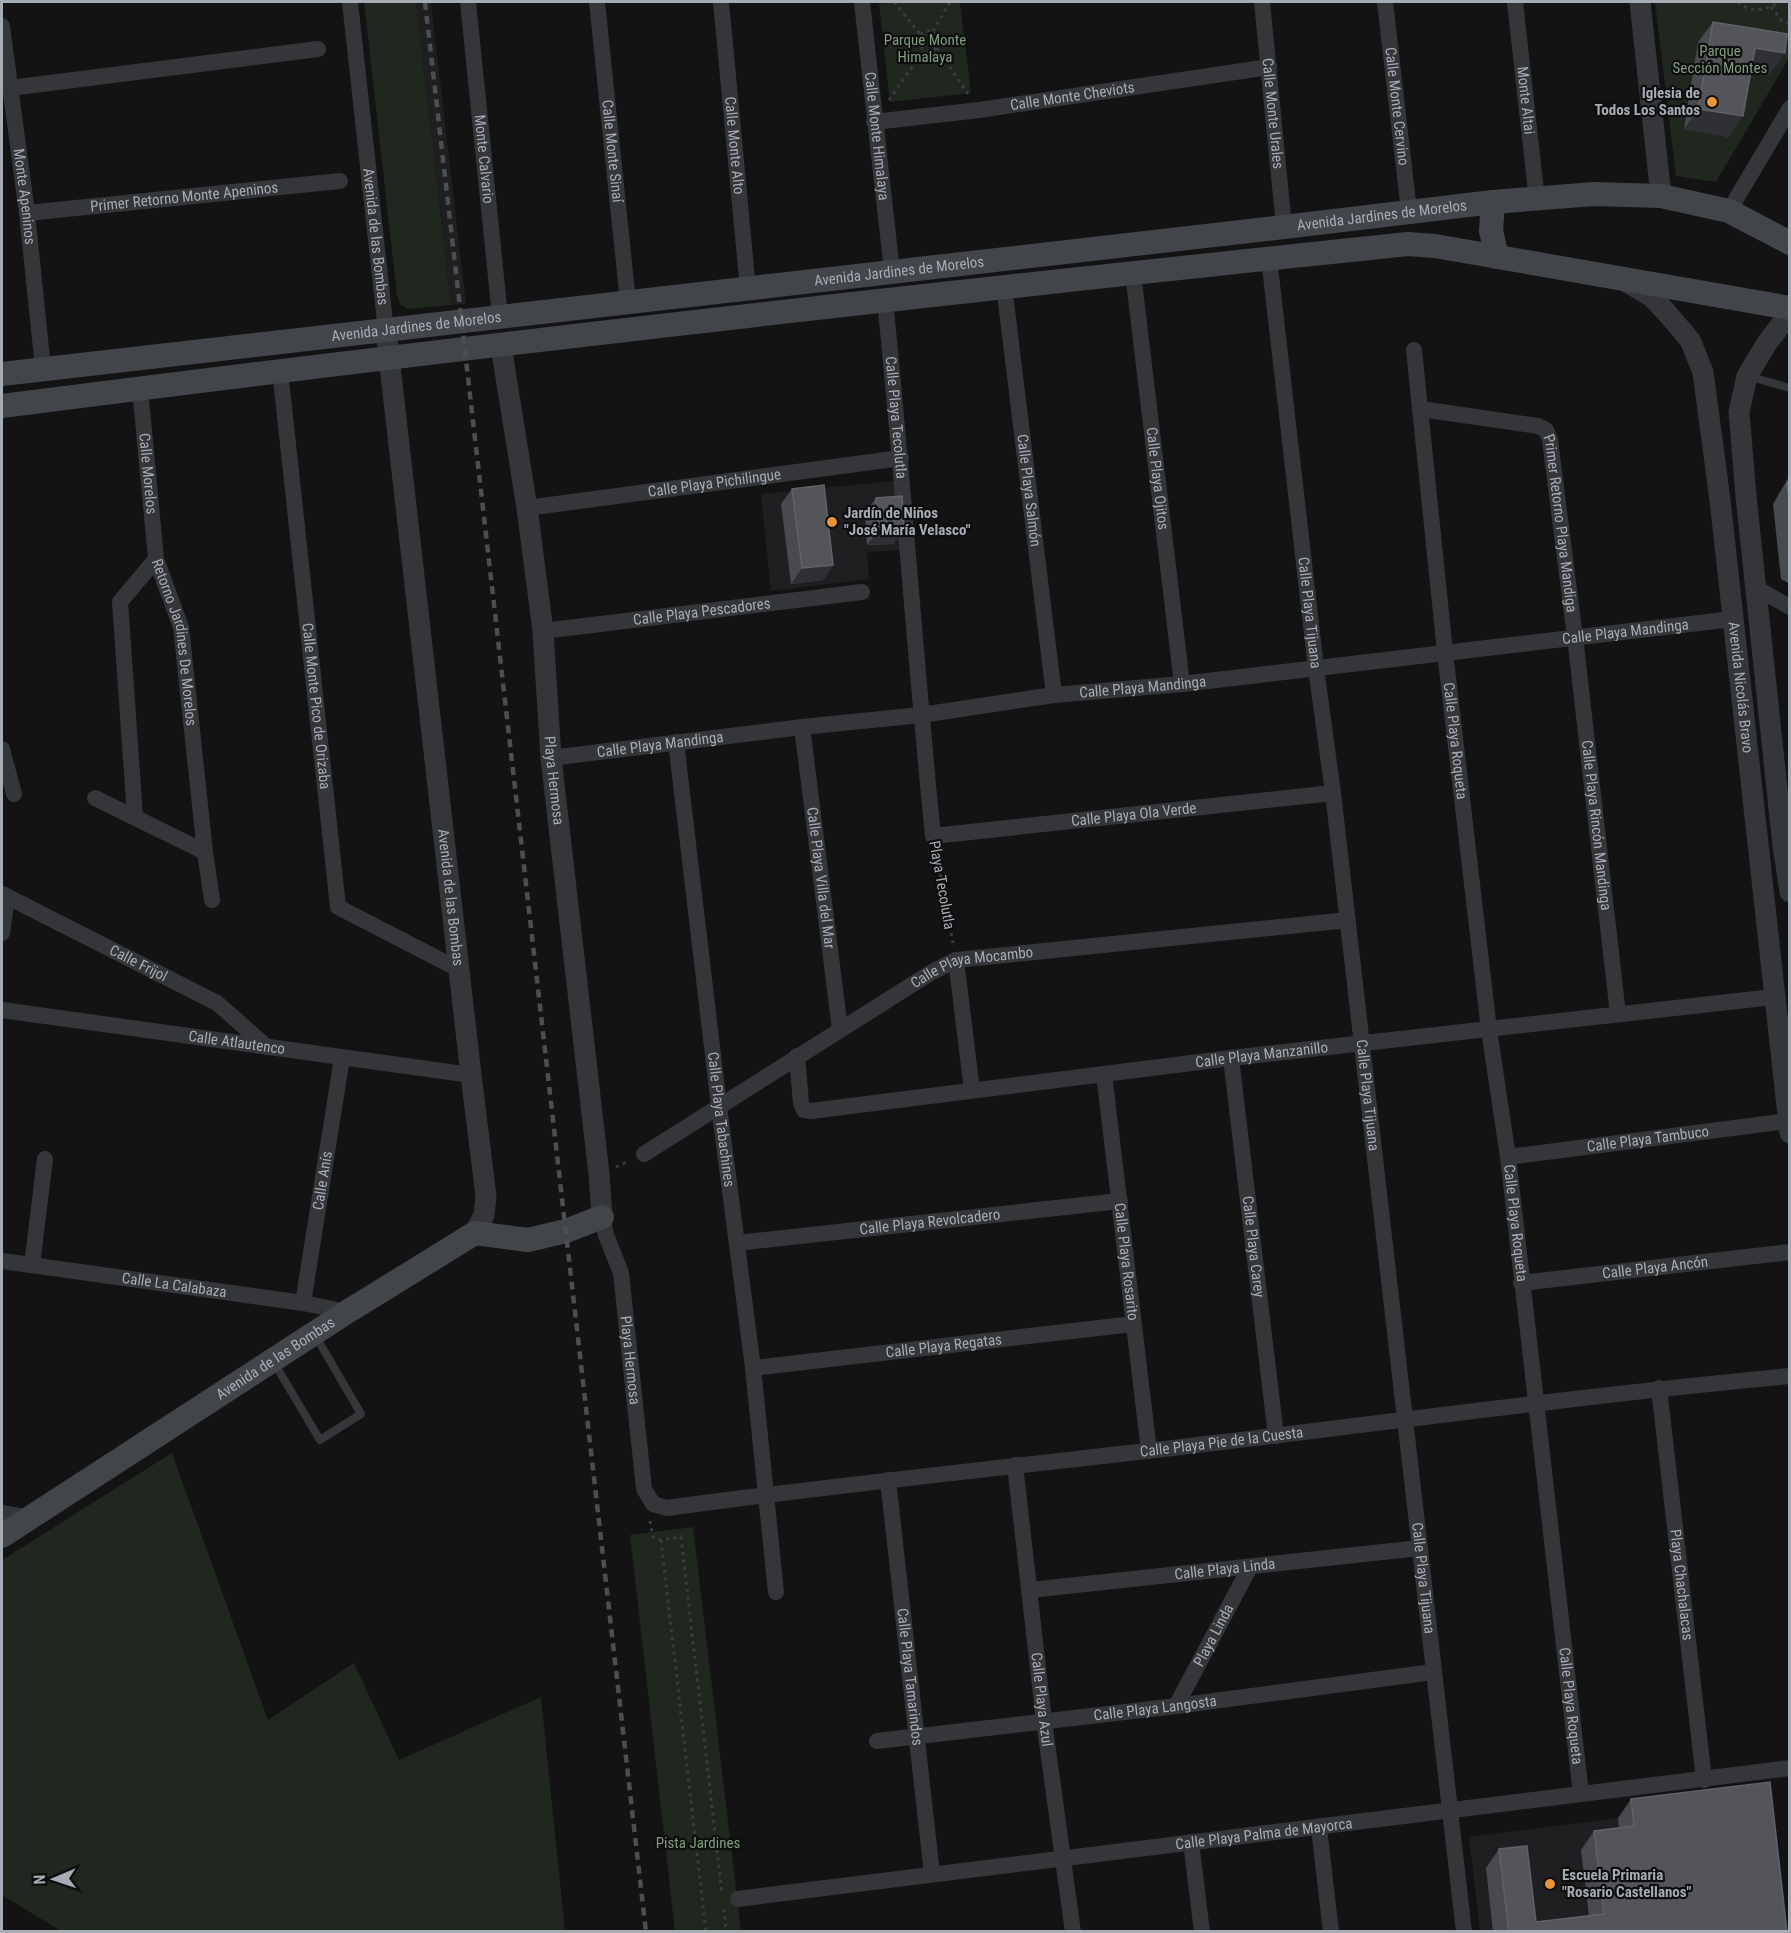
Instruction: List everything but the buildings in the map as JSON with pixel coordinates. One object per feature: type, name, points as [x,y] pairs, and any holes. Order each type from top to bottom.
[{"type":"main road","name":"Avenida Jardines de Morelos","points":[[2,374],[1409,211],[1594,194],[1661,196],[1728,211],[1790,243]]},
{"type":"main road","points":[[1493,202],[1491,231],[1497,257]]},
{"type":"main road","name":"Avenida Jardines de Morelos","points":[[2,406],[280,370],[1004,286],[1408,244],[1436,246],[1790,308]]},
{"type":"main road","points":[[819,279],[822,307]]},
{"type":"main road","points":[[475,1233],[528,1240],[566,1231],[602,1217]]},
{"type":"main road","name":"Avenida de las Bombas","points":[[2,1536],[347,1312],[475,1233]]},
{"type":"street","name":"Avenida de las Bombas","points":[[350,2],[458,969],[486,1196],[484,1215],[475,1233]]},
{"type":"street","name":"Monte Calvario","points":[[468,2],[500,316]]},
{"type":"street","name":"Calle Monte Sinaí","points":[[597,2],[628,302]]},
{"type":"street","name":"Calle Monte Alto","points":[[721,2],[748,289]]},
{"type":"street","name":"Calle Monte Himalaya","points":[[862,2],[892,272]]},
{"type":"street","name":"Calle Monte Urales","points":[[1262,2],[1284,227]]},
{"type":"street","name":"Calle Monte Cervino","points":[[1385,2],[1409,211]]},
{"type":"street","name":"Monte Altai","points":[[1515,2],[1537,200]]},
{"type":"street","points":[[1640,2],[1661,196]]},
{"type":"street","name":"Monte Apeninos","points":[[2,27],[27,213],[43,368]]},
{"type":"street","points":[[10,88],[318,48]]},
{"type":"street","name":"Calle Monte Cheviots","points":[[874,122],[979,110],[1269,67]]},
{"type":"street","points":[[1728,211],[1790,108]]},
{"type":"street","name":"Primer Retorno Monte Apeninos","points":[[27,213],[340,181]]},
{"type":"street","name":"Calle Playa Tijuana","points":[[1269,258],[1316,668],[1348,920],[1464,1932]]},
{"type":"street","name":"Calle Playa Ojitos","points":[[1134,273],[1182,684]]},
{"type":"street","name":"Avenida Nicolás Bravo","points":[[1620,278],[1652,297],[1690,340],[1702,372],[1720,500],[1778,980],[1789,1127]]},
{"type":"street","name":"Calle Playa Salmón","points":[[1004,286],[1054,695]]},
{"type":"street","name":"Calle Playa Tecolutla","points":[[885,300],[921,715]]},
{"type":"street","name":"Avenida Nicolás Bravo","points":[[1790,313],[1767,343],[1747,376],[1739,412],[1783,846],[1790,892]]},
{"type":"street","name":"Playa Hermosa","points":[[501,346],[527,508],[543,632],[552,758],[602,1217],[606,1235],[621,1273],[644,1489],[653,1504]]},
{"type":"street","points":[[1414,350],[1445,652]]},
{"type":"street","name":"Calle Monte Pico de Orizaba","points":[[280,370],[338,907],[458,969]]},
{"type":"street","name":"Calle Morelos","points":[[140,388],[156,559]]},
{"type":"street","name":"Primer Retorno Playa Mandiga","points":[[1421,409],[1538,426],[1546,430],[1550,440],[1575,637]]},
{"type":"street","name":"Calle Playa Pichilingue","points":[[527,508],[900,458]]},
{"type":"street","points":[[1720,500],[1746,496]]},
{"type":"street","name":"Retorno Jardines De Morelos","points":[[135,816],[120,602],[156,559],[181,627],[212,900]]},
{"type":"street","points":[[1756,588],[1790,607]]},
{"type":"street","name":"Calle Playa Pescadores","points":[[543,632],[862,592]]},
{"type":"street","name":"Calle Playa Mandinga","points":[[552,758],[802,727],[921,715],[1054,695],[1182,684],[1733,619]]},
{"type":"street","name":"Calle Playa Rincón Mandinga","points":[[1575,637],[1618,1014]]},
{"type":"street","name":"Calle Playa Roqueta","points":[[1445,652],[1489,1030],[1508,1157],[1581,1794]]},
{"type":"street","name":"Playa Tecolutla","points":[[921,715],[933,836]]},
{"type":"street","name":"Calle Playa Villa del Mar","points":[[802,727],[840,1029]]},
{"type":"street","name":"Calle Playa Tabachines","points":[[676,742],[718,1106],[753,1368],[776,1592]]},
{"type":"street","points":[[2,749],[14,794]]},
{"type":"street","name":"Calle Playa Ola Verde","points":[[933,836],[1333,793]]},
{"type":"street","points":[[95,798],[205,852]]},
{"type":"street","points":[[2,933],[4,896]]},
{"type":"street","name":"Calle Frijol","points":[[4,896],[217,1003],[267,1047]]},
{"type":"street","name":"Calle Playa Mocambo","points":[[644,1154],[840,1029],[932,972],[956,960],[1348,920]]},
{"type":"street","points":[[956,960],[972,1090]]},
{"type":"street","name":"Calle Playa Manzanillo","points":[[797,1056],[801,1102],[804,1110],[811,1112],[1231,1058],[1618,1014],[1778,980]]},
{"type":"street","name":"Calle Atlautenco","points":[[2,1010],[202,1040],[471,1075]]},
{"type":"street","name":"Calle Anís","points":[[303,1303],[342,1058]]},
{"type":"street","name":"Calle Playa Carey","points":[[1231,1058],[1276,1436]]},
{"type":"street","name":"Calle Playa Rosarito","points":[[1104,1074],[1149,1451]]},
{"type":"street","name":"Calle Playa Tambuco","points":[[1508,1157],[1789,1127]]},
{"type":"street","points":[[32,1265],[45,1159]]},
{"type":"street","name":"Calle Playa Revolcadero","points":[[737,1242],[1120,1201]]},
{"type":"street","name":"Calle Playa Ancón","points":[[1521,1283],[1790,1252]]},
{"type":"street","name":"Calle La Calabaza","points":[[2,1261],[303,1303],[347,1312]]},
{"type":"street","name":"Calle Playa Regatas","points":[[753,1368],[1133,1324]]},
{"type":"street","name":"Calle Playa Pie de la Cuesta","points":[[653,1504],[667,1508],[765,1494],[1276,1436],[1659,1388],[1790,1376]]},
{"type":"street","name":"Playa Chachalacas","points":[[1659,1388],[1704,1780]]},
{"type":"street","name":"Calle Playa Azul","points":[[1015,1465],[1044,1721],[1073,1932]]},
{"type":"street","name":"Calle Playa Tamarindos","points":[[888,1480],[932,1874]]},
{"type":"street","points":[[2,1513],[30,1518]]},
{"type":"street","name":"Calle Playa Linda","points":[[1030,1590],[1420,1548]]},
{"type":"street","name":"Playa Linda","points":[[1176,1706],[1250,1567]]},
{"type":"street","name":"Calle Playa Langosta","points":[[877,1741],[1176,1706],[1433,1672]]},
{"type":"street","name":"Calle Playa Palma de Mayorca","points":[[728,1900],[1191,1842],[1450,1813],[1790,1768]]},
{"type":"street","points":[[1319,1828],[1331,1932]]},
{"type":"street","points":[[1191,1842],[1202,1932]]},
{"type":"lane","points":[[1747,376],[1790,388]]},
{"type":"lane","points":[[273,1360],[320,1440],[362,1414],[314,1334]]},
{"type":"path","points":[[894,2],[921,35],[920,45],[924,50],[931,51],[936,48],[939,39],[933,31]]},
{"type":"path","points":[[933,31],[950,2]]},
{"type":"path","points":[[1738,2],[1752,9],[1761,10],[1779,2]]},
{"type":"path","points":[[1771,7],[1782,21],[1790,24]]},
{"type":"path","points":[[921,35],[926,31],[933,31]]},
{"type":"path","points":[[866,45],[920,45]]},
{"type":"path","points":[[936,48],[979,110]]},
{"type":"path","points":[[874,122],[924,50]]},
{"type":"path","name":"Playa Tecolutla","points":[[933,836],[956,960]]},
{"type":"path","points":[[599,1174],[644,1154]]},
{"type":"path","points":[[653,1504],[649,1524],[653,1537],[661,1540],[681,1537],[728,1900],[726,1932]]},
{"type":"path","points":[[661,1540],[706,1932]]},
{"type":"shaded area","points":[[416,2],[431,2],[466,304],[451,305]]},
{"type":"shaded area","name":"Jardín de Niños \"José María Velasco\"","points":[[894,481],[903,550],[867,552],[869,579],[771,591],[761,494]]},
{"type":"shaded area","name":"Escuela Primaria \"Rosario Castellanos\"","points":[[1618,1818],[1632,1931],[1480,1931],[1469,1837]]},
{"type":"green space","points":[[364,2],[416,2],[451,305],[407,309],[400,304],[397,295]]},
{"type":"green space","name":"Parque Monte Himalaya","points":[[960,2],[971,93],[890,102],[879,4]]},
{"type":"green space","name":"Parque Sección Montes","points":[[1655,2],[1789,2],[1789,58],[1716,182],[1676,176]]},
{"type":"green space","points":[[172,1453],[268,1720],[354,1663],[399,1760],[541,1697],[565,1931],[61,1931],[2,1895],[2,1560]]},
{"type":"green space","name":"Pista Jardines","points":[[693,1527],[741,1931],[675,1931],[630,1535]]},
{"type":"railway","points":[[425,2],[646,1932]]},
{"type":"place","name":"Iglesia de Todos Los Santos","points":[[1712,102]]},
{"type":"place","name":"Jardín de Niños \"José María Velasco\"","points":[[832,522]]},
{"type":"place","name":"Escuela Primaria \"Rosario Castellanos\"","points":[[1550,1884]]}]
